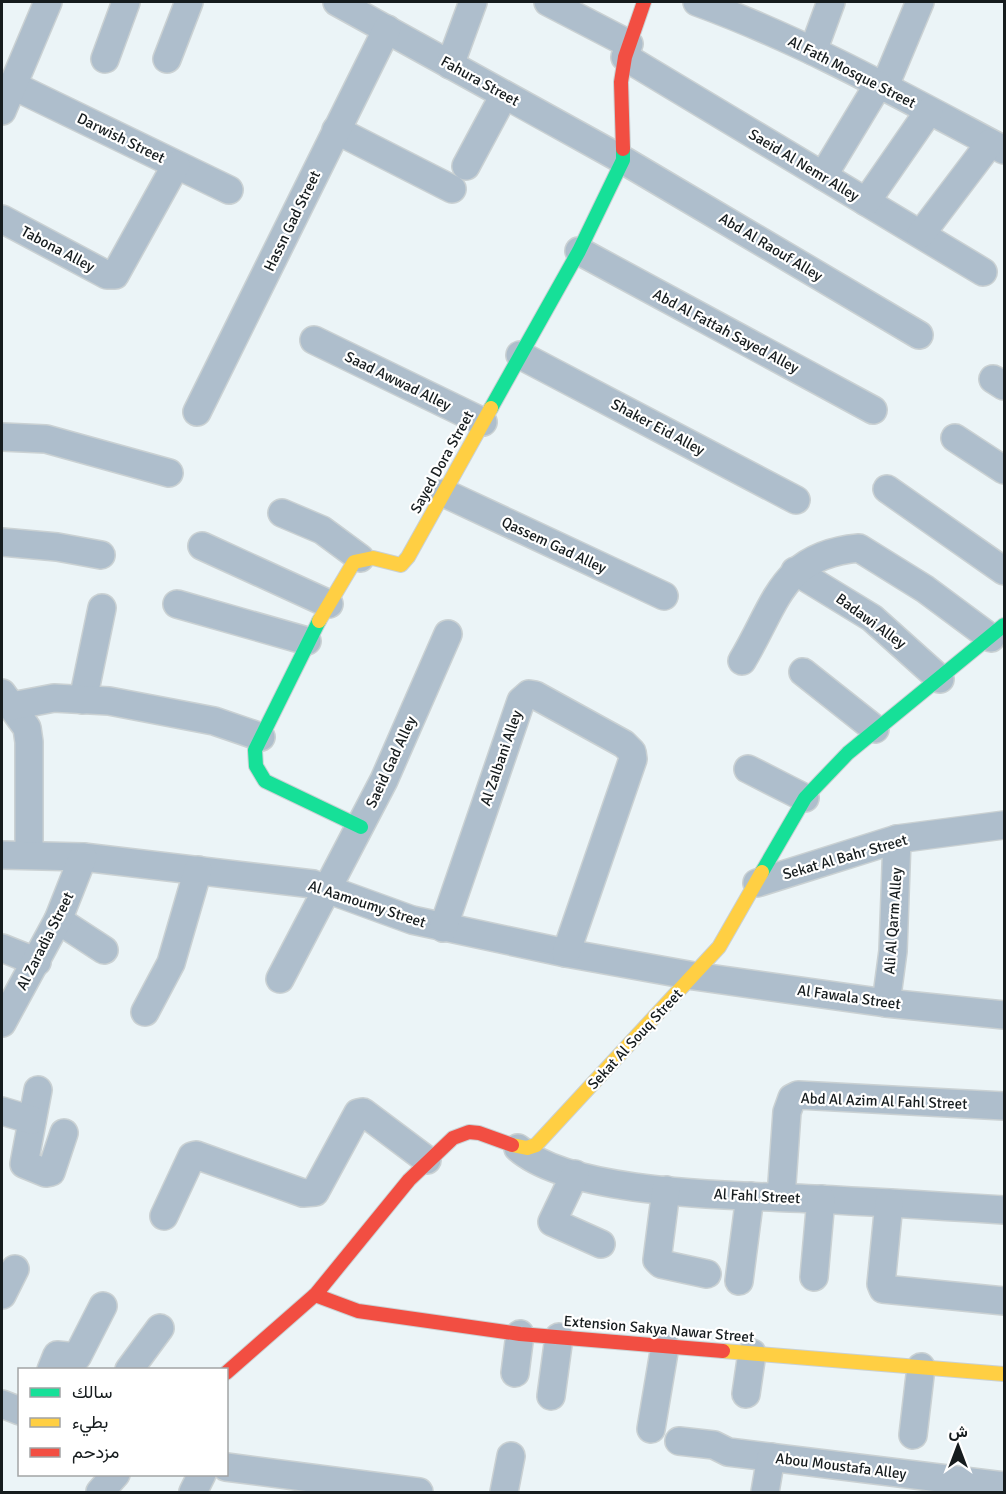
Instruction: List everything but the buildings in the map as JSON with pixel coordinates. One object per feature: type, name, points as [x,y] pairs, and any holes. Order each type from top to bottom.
[{"type":"street","points":[[2,111],[48,2]]},
{"type":"street","points":[[105,59],[126,2]]},
{"type":"street","points":[[167,59],[189,2]]},
{"type":"street","points":[[450,65],[473,2]]},
{"type":"street","name":"Saeid Al Nemr Alley","points":[[548,2],[823,176],[983,272]]},
{"type":"street","name":"Sayed Dora Street","points":[[360,558],[373,558],[401,566],[579,251],[623,160],[621,82],[627,50],[644,2]]},
{"type":"street","points":[[813,51],[831,2]]},
{"type":"street","points":[[823,176],[881,86],[920,2]]},
{"type":"street","name":"Al Fath Mosque Street","points":[[710,4],[813,51],[997,146]]},
{"type":"street","name":"Fahura Street","points":[[353,5],[387,29],[623,160]]},
{"type":"street","name":"Hassn Gad Street","points":[[197,412],[387,29]]},
{"type":"street","name":"Darwish Street","points":[[12,85],[229,190]]},
{"type":"street","points":[[336,130],[459,178],[504,95]]},
{"type":"street","points":[[866,202],[929,111]]},
{"type":"street","points":[[921,234],[997,146]]},
{"type":"street","name":"Abd Al Raouf Alley","points":[[623,160],[919,335]]},
{"type":"street","name":"Tabona Alley","points":[[2,219],[107,275],[115,275],[176,165]]},
{"type":"street","name":"Abd Al Fattah Sayed Alley","points":[[579,251],[873,410]]},
{"type":"street","name":"Saad Awwad Alley","points":[[314,340],[483,422]]},
{"type":"street","name":"Shaker Eid Alley","points":[[520,355],[796,500]]},
{"type":"street","points":[[2,437],[46,439],[169,474]]},
{"type":"street","points":[[955,438],[1005,470]]},
{"type":"street","points":[[887,489],[1005,571]]},
{"type":"street","name":"Qassem Gad Alley","points":[[444,493],[664,596]]},
{"type":"street","points":[[282,513],[322,530],[360,558],[354,562],[307,641],[255,750],[256,766],[265,781],[361,827]]},
{"type":"street","points":[[2,542],[57,547],[101,555]]},
{"type":"street","points":[[202,546],[329,604]]},
{"type":"street","points":[[742,661],[784,584],[795,570],[825,553],[859,548],[998,632]]},
{"type":"street","name":"Badawi Alley","points":[[795,570],[886,629],[940,679]]},
{"type":"street","points":[[177,604],[307,641]]},
{"type":"street","points":[[83,700],[102,608]]},
{"type":"street","name":"Sekat Al Souq Street","points":[[518,1148],[528,1149],[536,1145],[694,976],[728,934],[806,798],[848,753],[875,729],[998,632]]},
{"type":"street","name":"Saeid Gad Alley","points":[[280,978],[330,889],[361,827],[448,634]]},
{"type":"street","points":[[803,672],[875,729]]},
{"type":"street","name":"Al Zalbani Alley","points":[[442,928],[524,696],[535,695],[624,744],[632,752],[632,765],[566,953]]},
{"type":"street","points":[[7,699],[54,698],[109,701],[214,721],[261,737]]},
{"type":"street","points":[[7,699],[27,728],[29,742],[29,854]]},
{"type":"street","points":[[748,769],[806,798]]},
{"type":"street","name":"Sekat Al Bahr Street","points":[[757,883],[897,839],[1005,825]]},
{"type":"street","name":"Ali Al Qarm Alley","points":[[886,1003],[892,951],[897,839]]},
{"type":"street","name":"Al Aamoumy Street","points":[[2,855],[83,857],[313,884],[387,912],[442,928],[694,976]]},
{"type":"street","name":"Al Zaradia Street","points":[[2,1023],[58,920],[83,857]]},
{"type":"street","points":[[145,1012],[171,963],[198,870]]},
{"type":"street","points":[[58,920],[104,950]]},
{"type":"street","points":[[2,948],[37,962]]},
{"type":"street","name":"Al Fawala Street","points":[[694,976],[886,1003],[1005,1015]]},
{"type":"street","points":[[38,1090],[23,1161],[46,1173],[52,1170],[64,1133]]},
{"type":"street","name":"Abd Al Azim Al Fahl Street","points":[[781,1197],[787,1112],[792,1098],[798,1095],[1005,1106]]},
{"type":"street","points":[[2,1110],[32,1120]]},
{"type":"street","points":[[164,1216],[192,1156],[196,1155],[303,1193],[315,1192],[358,1113],[363,1112],[427,1160]]},
{"type":"street","points":[[228,1371],[315,1295],[427,1160],[458,1134],[480,1132],[518,1148]]},
{"type":"street","name":"Al Fahl Street","points":[[518,1148],[530,1159],[574,1174],[629,1186],[750,1196],[1005,1210]]},
{"type":"street","points":[[574,1174],[552,1222],[601,1244]]},
{"type":"street","points":[[666,1190],[657,1260],[661,1264],[706,1274]]},
{"type":"street","points":[[739,1281],[750,1196]]},
{"type":"street","points":[[814,1277],[820,1199]]},
{"type":"street","points":[[889,1203],[881,1284],[883,1289],[1005,1301]]},
{"type":"street","points":[[2,1295],[15,1269]]},
{"type":"street","name":"Extension Sakya Nawar Street","points":[[315,1295],[358,1311],[520,1334],[1005,1374]]},
{"type":"street","points":[[52,1368],[57,1355],[77,1357],[103,1306]]},
{"type":"street","points":[[130,1368],[160,1328]]},
{"type":"street","points":[[515,1373],[520,1334]]},
{"type":"street","points":[[551,1396],[559,1337]]},
{"type":"street","points":[[651,1429],[665,1346]]},
{"type":"street","points":[[746,1394],[752,1353]]},
{"type":"street","points":[[913,1435],[921,1367]]},
{"type":"street","points":[[2,1404],[18,1410]]},
{"type":"street","name":"Abou Moustafa Alley","points":[[679,1441],[714,1445],[728,1452],[1005,1486]]},
{"type":"street","points":[[504,1492],[511,1456]]},
{"type":"street","points":[[765,1492],[771,1457]]},
{"type":"street","points":[[228,1467],[295,1484],[420,1492]]},
{"type":"street","points":[[100,1492],[114,1476]]},
{"type":"street","points":[[193,1492],[201,1476]]},
{"type":"traffic: fast","points":[[491,408],[579,251],[623,160],[623,149]]},
{"type":"traffic: fast","points":[[319,621],[255,750],[256,766],[265,781],[361,827]]},
{"type":"traffic: fast","points":[[762,872],[805,798],[848,753],[1004,625]]},
{"type":"traffic: slow","points":[[319,621],[354,562],[373,558],[401,565],[408,557],[491,408]]},
{"type":"traffic: slow","points":[[512,1145],[527,1148],[536,1145],[719,947],[762,872]]},
{"type":"traffic: slow","points":[[723,1351],[1004,1374]]},
{"type":"traffic: jam","points":[[623,149],[621,82],[625,57],[644,2]]},
{"type":"traffic: jam","points":[[228,1371],[316,1294],[409,1180],[453,1138],[469,1132],[479,1133],[512,1145]]},
{"type":"traffic: jam","points":[[315,1295],[358,1311],[520,1334],[723,1351]]}]
